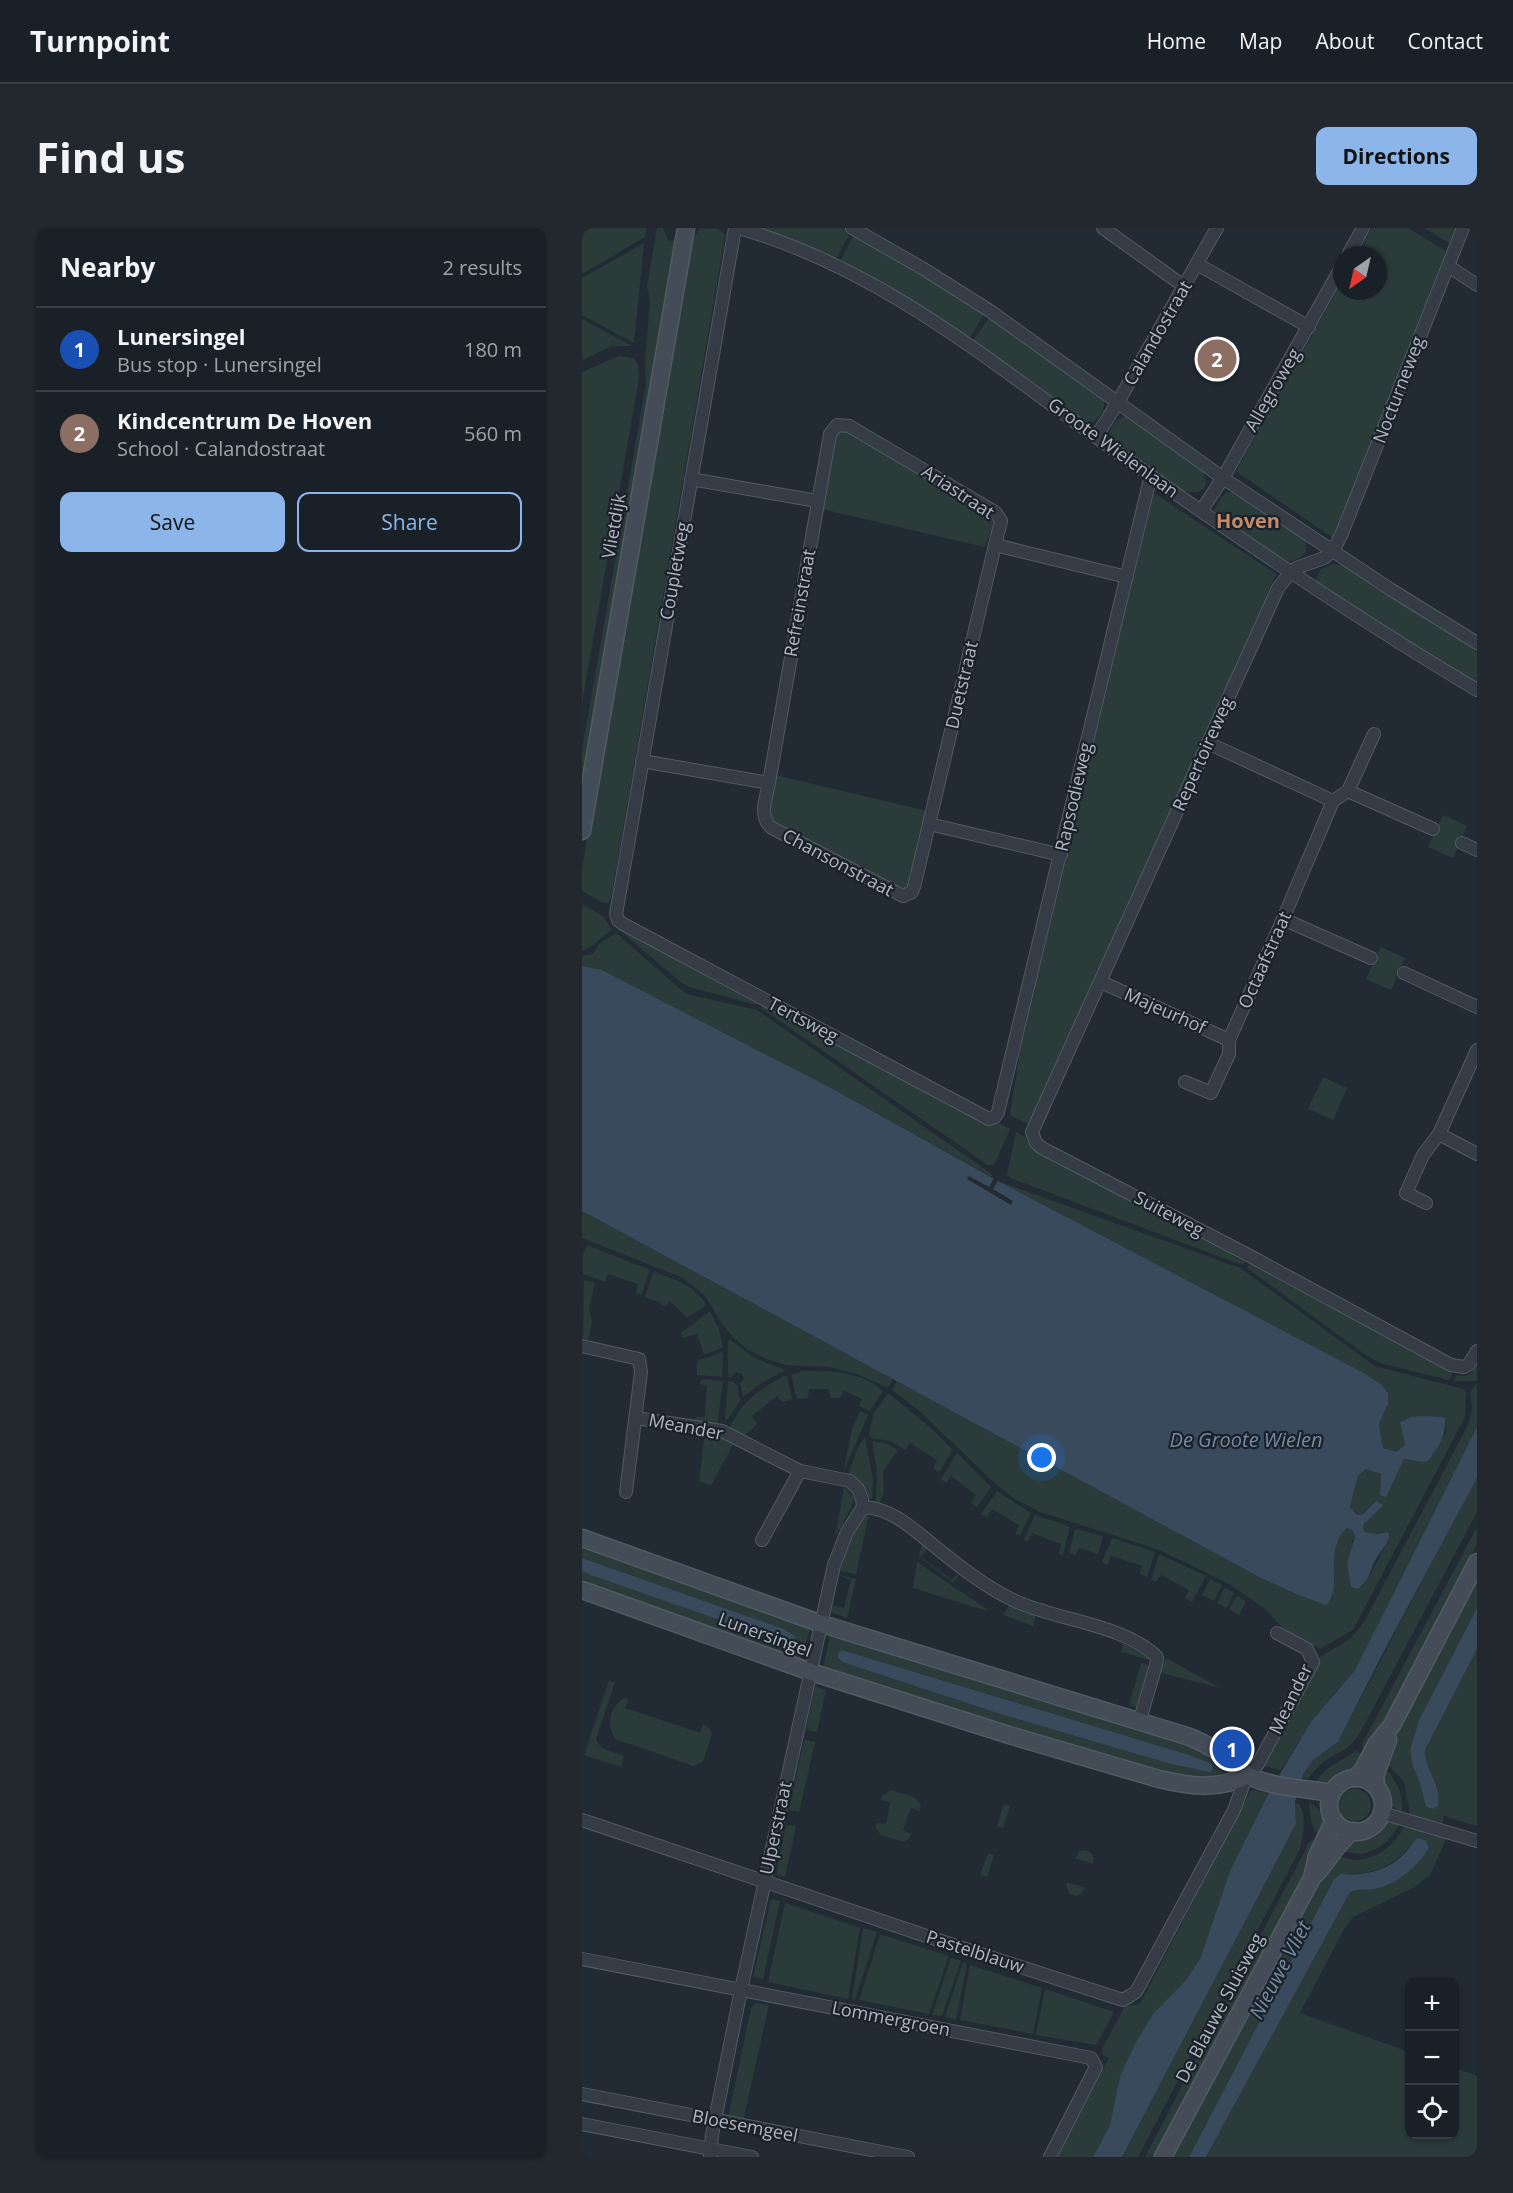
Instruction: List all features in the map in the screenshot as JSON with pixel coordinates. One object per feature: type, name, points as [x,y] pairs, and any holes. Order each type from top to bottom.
[{"type":"street","name":"Vlietdijk","points":[[582,831],[686,228]]},
{"type":"street","name":"Coupletweg","points":[[616,914],[735,228]]},
{"type":"street","name":"Groote Wielenlaan","points":[[739,228],[780,240],[821,257],[904,303],[969,343],[1096,437],[1290,573],[1477,690]]},
{"type":"street","points":[[1103,228],[1185,287]]},
{"type":"street","name":"Calandostraat","points":[[1096,437],[1185,287],[1217,228]]},
{"type":"street","points":[[1353,246],[1363,228]]},
{"type":"street","name":"Nocturneweg","points":[[1333,551],[1368,473],[1463,228]]},
{"type":"street","points":[[856,229],[990,311],[1223,478],[1390,589],[1477,643]]},
{"type":"street","points":[[1197,264],[1309,327]]},
{"type":"street","points":[[1448,266],[1477,285]]},
{"type":"street","name":"Allegroweg","points":[[1201,510],[1223,478],[1333,283]]},
{"type":"street","name":"Refreinstraat","points":[[769,783],[830,434],[837,425]]},
{"type":"street","name":"Ariastraat","points":[[837,425],[849,426],[995,512],[1001,520],[995,546],[1127,577]]},
{"type":"street","name":"Rapsodieweg","points":[[995,1117],[1061,855],[1151,475]]},
{"type":"street","points":[[691,479],[818,501]]},
{"type":"street","name":"Duetstraat","points":[[929,824],[995,546]]},
{"type":"street","points":[[1290,573],[1324,558],[1333,551]]},
{"type":"street","name":"Repertoireweg","points":[[1101,982],[1278,588],[1290,573]]},
{"type":"street","points":[[1208,743],[1334,801],[1348,791],[1374,734]]},
{"type":"street","points":[[642,761],[769,783]]},
{"type":"street","name":"Chansonstraat","points":[[769,783],[764,813],[767,824],[903,896],[912,892],[914,887],[929,824]]},
{"type":"street","points":[[1348,791],[1433,830]]},
{"type":"street","name":"Octaafstraat","points":[[1185,1082],[1211,1094],[1228,1054],[1229,1040],[1334,801]]},
{"type":"street","points":[[929,824],[1061,855]]},
{"type":"street","points":[[1462,843],[1477,850]]},
{"type":"street","name":"Tertsweg","points":[[616,914],[618,920],[623,924],[981,1115],[989,1119],[995,1117]]},
{"type":"street","points":[[1283,919],[1371,958]]},
{"type":"street","points":[[1404,973],[1477,1007]]},
{"type":"street","name":"Majeurhof","points":[[1101,982],[1229,1040]]},
{"type":"street","name":"Suiteweg","points":[[1101,982],[1032,1132],[1036,1143],[1458,1367],[1469,1364],[1477,1351]]},
{"type":"street","points":[[1426,1203],[1406,1193],[1423,1155],[1439,1134],[1477,1050]]},
{"type":"street","points":[[1439,1134],[1477,1154]]},
{"type":"street","name":"Meander","points":[[582,1346],[639,1359],[641,1372],[626,1492]]},
{"type":"street","name":"Meander","points":[[636,1418],[722,1431],[800,1471],[850,1481],[858,1489],[863,1507]]},
{"type":"street","points":[[762,1540],[800,1471]]},
{"type":"street","points":[[863,1507],[873,1507],[895,1516],[967,1572],[1013,1600],[1124,1636],[1151,1651],[1157,1657],[1156,1665],[1139,1722]]},
{"type":"street","name":"Ulperstraat","points":[[710,2153],[764,1880],[836,1559],[847,1532],[863,1507]]},
{"type":"street","name":"Lunersingel","points":[[582,1538],[822,1624],[1190,1737],[1211,1747],[1253,1777],[1296,1790],[1332,1806]]},
{"type":"street","points":[[1355,1778],[1392,1725],[1477,1562]]},
{"type":"street","name":"Lunersingel","points":[[582,1590],[811,1672],[1159,1779],[1181,1785],[1222,1786],[1253,1777]]},
{"type":"street","name":"Meander","points":[[1253,1777],[1313,1662],[1307,1649],[1277,1633]]},
{"type":"street","points":[[1376,1786],[1364,1779],[1355,1778],[1341,1782],[1332,1806],[1340,1826],[1353,1831],[1362,1831],[1378,1821],[1382,1812],[1382,1798],[1376,1786],[1375,1776],[1386,1751],[1392,1725]]},
{"type":"street","name":"Pastelblauw","points":[[582,1820],[1124,2000],[1136,1992],[1253,1777]]},
{"type":"street","name":"De Blauwe Sluisweg","points":[[1312,1878],[1332,1806]]},
{"type":"street","points":[[1382,1812],[1477,1841]]},
{"type":"street","name":"De Blauwe Sluisweg","points":[[1163,2157],[1312,1878],[1344,1838],[1353,1831]]},
{"type":"street","name":"Lommergroen","points":[[582,1959],[1091,2058],[1096,2067],[1050,2157]]},
{"type":"street","name":"Bloesemgeel","points":[[582,2094],[908,2157]]},
{"type":"street","points":[[582,2124],[710,2153],[752,2157]]},
{"type":"shaded area","points":[[582,228],[647,228],[645,237],[582,274]]},
{"type":"shaded area","points":[[657,228],[663,228],[668,240],[674,241],[675,244],[582,794],[582,750],[646,384],[645,364],[650,300],[647,287]]},
{"type":"shaded area","points":[[700,228],[718,229],[725,234],[611,898],[608,903],[601,902],[582,891],[582,869],[689,245]]},
{"type":"shaded area","points":[[757,228],[840,228],[850,233],[836,259]]},
{"type":"shaded area","points":[[1372,228],[1408,228],[1446,251],[1333,538],[1236,471],[1333,298],[1333,300],[1387,300],[1387,246],[1362,246]]},
{"type":"shaded area","points":[[1424,228],[1456,228],[1449,243]]},
{"type":"shaded area","points":[[854,235],[985,313],[969,339],[840,261]]},
{"type":"shaded area","points":[[644,243],[634,343],[582,315],[582,278]]},
{"type":"shaded area","points":[[990,316],[1104,400],[1103,410],[1098,417],[1093,422],[1082,420],[973,341]]},
{"type":"shaded area","points":[[582,319],[632,346],[612,346],[582,360]]},
{"type":"shaded area","points":[[619,356],[634,358],[638,366],[639,379],[582,703],[582,372]]},
{"type":"shaded area","points":[[1130,416],[1202,470],[1206,482],[1205,487],[1198,492],[1180,490],[1113,442],[1110,431],[1117,420]]},
{"type":"shaded area","points":[[845,430],[992,519],[993,528],[984,547],[822,509],[833,437],[839,431]]},
{"type":"shaded area","points":[[1227,492],[1237,493],[1301,537],[1306,542],[1306,552],[1294,560],[1280,560],[1220,519],[1214,510]]},
{"type":"shaded area","points":[[1154,493],[1276,574],[1030,1125],[1010,1115],[1020,1051]]},
{"type":"shaded area","points":[[1333,564],[1343,565],[1477,650],[1477,684],[1318,585],[1316,578],[1321,569]]},
{"type":"shaded area","points":[[775,775],[927,811],[910,886],[905,890],[772,823],[768,815]]},
{"type":"shaded area","points":[[1443,815],[1467,826],[1453,858],[1428,847]]},
{"type":"shaded area","points":[[582,904],[604,917],[612,930],[582,951]]},
{"type":"shaded area","points":[[624,931],[758,1002],[756,1005],[682,983],[625,935]]},
{"type":"shaded area","points":[[616,933],[686,994],[757,1010],[989,1172],[994,1178],[833,1089],[602,970],[582,966],[582,956],[593,954],[599,944]]},
{"type":"shaded area","points":[[1381,947],[1405,958],[1391,990],[1366,979]]},
{"type":"shaded area","points":[[762,1004],[978,1120],[992,1126],[999,1123],[1010,1129],[994,1165],[988,1165],[761,1008]]},
{"type":"shaded area","points":[[1323,1077],[1347,1088],[1333,1120],[1308,1109]]},
{"type":"shaded area","points":[[1016,1132],[1025,1137],[1032,1149],[1245,1262],[1242,1265],[1239,1264],[1011,1178],[1007,1175]]},
{"type":"shaded area","points":[[998,1181],[1240,1268],[1375,1366],[1463,1389],[1466,1392],[1465,1417],[1353,1630],[1320,1649],[1283,1628],[1264,1608],[1229,1584],[1189,1564],[1157,1549],[1040,1512],[1015,1499],[998,1486],[918,1410],[892,1390],[897,1381],[1261,1578],[1296,1594],[1332,1599],[1334,1552],[1341,1535],[1347,1528],[1352,1530],[1355,1537],[1352,1542],[1371,1574],[1389,1537],[1389,1533],[1363,1532],[1362,1525],[1376,1502],[1363,1514],[1357,1515],[1350,1507],[1358,1476],[1366,1469],[1381,1474],[1380,1495],[1388,1494],[1390,1484],[1403,1459],[1422,1462],[1446,1433],[1445,1418],[1409,1417],[1400,1422],[1405,1445],[1396,1453],[1383,1448],[1379,1424],[1388,1404],[1388,1393],[1382,1385],[1364,1373]]},
{"type":"shaded area","points":[[582,1211],[893,1379],[888,1388],[857,1374],[829,1367],[786,1365],[748,1350],[722,1324],[706,1297],[683,1278],[582,1238]]},
{"type":"shaded area","points":[[587,1245],[650,1270],[641,1295],[636,1293],[638,1284],[608,1274],[605,1282],[583,1274],[583,1256]]},
{"type":"shaded area","points":[[1250,1264],[1453,1374],[1448,1380],[1381,1363],[1367,1356],[1247,1268]]},
{"type":"shaded area","points":[[653,1272],[690,1288],[702,1298],[706,1305],[687,1318],[670,1301],[665,1307],[645,1297]]},
{"type":"shaded area","points":[[584,1280],[595,1283],[589,1309],[592,1322],[588,1340],[583,1339]]},
{"type":"shaded area","points":[[710,1311],[719,1329],[723,1347],[704,1355],[697,1334],[683,1338],[681,1333]]},
{"type":"shaded area","points":[[729,1339],[755,1358],[784,1371],[763,1382],[743,1397],[740,1384],[744,1379],[742,1374],[736,1372],[728,1377]]},
{"type":"shaded area","points":[[723,1352],[722,1377],[697,1375],[697,1361]]},
{"type":"shaded area","points":[[1477,1363],[1477,1381],[1454,1381],[1457,1375],[1469,1374]]},
{"type":"shaded area","points":[[802,1371],[834,1372],[855,1376],[866,1379],[883,1391],[870,1411],[859,1406],[862,1399],[844,1391],[840,1398],[830,1398],[829,1389],[809,1389],[808,1398],[797,1399],[791,1375]]},
{"type":"shaded area","points":[[787,1376],[792,1399],[782,1402],[777,1396],[752,1416],[757,1424],[742,1438],[728,1430],[739,1411],[751,1398]]},
{"type":"shaded area","points":[[701,1379],[723,1381],[717,1426],[695,1423],[696,1417],[705,1417],[707,1386],[700,1384]]},
{"type":"shaded area","points":[[728,1381],[738,1386],[741,1399],[725,1420]]},
{"type":"shaded area","points":[[1477,1382],[1477,1427],[1355,1670],[1310,1723],[1281,1770],[1263,1766],[1320,1657],[1350,1639],[1364,1622],[1468,1425],[1472,1410],[1470,1392]]},
{"type":"shaded area","points":[[888,1393],[931,1428],[953,1450],[939,1472],[933,1468],[937,1460],[910,1443],[905,1450],[890,1441],[871,1438],[869,1435],[873,1415]]},
{"type":"shaded area","points":[[860,1411],[868,1415],[843,1473],[852,1429]]},
{"type":"shaded area","points":[[705,1433],[734,1443],[711,1485],[699,1481]]},
{"type":"shaded area","points":[[865,1437],[873,1480],[872,1500],[857,1479],[848,1475],[859,1445]]},
{"type":"shaded area","points":[[872,1441],[888,1444],[898,1450],[883,1471],[884,1491],[880,1503],[876,1502],[877,1472]]},
{"type":"shaded area","points":[[957,1453],[991,1487],[977,1507],[971,1503],[976,1495],[951,1476],[946,1483],[941,1479]]},
{"type":"shaded area","points":[[1477,1476],[1477,1512],[1360,1733],[1351,1744],[1321,1764],[1307,1779],[1302,1778],[1313,1760],[1338,1742]]},
{"type":"shaded area","points":[[844,1487],[854,1498],[835,1538]]},
{"type":"shaded area","points":[[997,1491],[1031,1513],[1020,1535],[1015,1534],[1019,1525],[992,1509],[987,1517],[981,1514]]},
{"type":"shaded area","points":[[869,1514],[856,1574],[839,1571],[854,1532]]},
{"type":"shaded area","points":[[1035,1515],[1070,1527],[1063,1555],[1059,1553],[1061,1544],[1032,1533],[1028,1542],[1024,1539]]},
{"type":"shaded area","points":[[1477,1527],[1477,1544],[1367,1752],[1363,1749],[1362,1744]]},
{"type":"shaded area","points":[[1075,1529],[1103,1536],[1098,1554],[1079,1548],[1076,1555],[1069,1553]]},
{"type":"shaded area","points":[[1112,1538],[1155,1552],[1147,1577],[1140,1574],[1142,1566],[1111,1556],[1107,1565],[1102,1562]]},
{"type":"shaded area","points":[[582,1542],[811,1628],[799,1661],[582,1584],[582,1571],[788,1644],[784,1629],[582,1558]]},
{"type":"shaded area","points":[[922,1544],[927,1549],[921,1557],[952,1580],[958,1573],[960,1574],[953,1583],[919,1556]]},
{"type":"shaded area","points":[[1159,1554],[1206,1576],[1192,1602],[1185,1598],[1189,1590],[1161,1575],[1156,1582],[1151,1580]]},
{"type":"shaded area","points":[[917,1562],[988,1610],[913,1588]]},
{"type":"shaded area","points":[[839,1575],[856,1579],[847,1618],[831,1612],[832,1605],[844,1608],[851,1580]]},
{"type":"shaded area","points":[[1477,1577],[1477,1608],[1419,1720],[1410,1750],[1426,1807],[1434,1809],[1438,1800],[1437,1786],[1428,1765],[1425,1750],[1477,1649],[1477,1826],[1444,1816],[1442,1825],[1410,1814],[1404,1782],[1385,1761],[1406,1713]]},
{"type":"shaded area","points":[[1210,1579],[1222,1585],[1214,1601],[1202,1595]]},
{"type":"shaded area","points":[[1225,1587],[1234,1593],[1227,1608],[1217,1603]]},
{"type":"shaded area","points":[[1237,1596],[1246,1601],[1239,1615],[1229,1609]]},
{"type":"shaded area","points":[[1009,1605],[1036,1615],[1033,1626],[1003,1615]]},
{"type":"shaded area","points":[[831,1632],[1186,1739],[1235,1771],[1231,1779],[1166,1776],[823,1668]],"holes":[[[842,1650],[1186,1754],[994,1712],[839,1660]]]},
{"type":"shaded area","points":[[1123,1643],[1148,1657],[1149,1660],[1121,1652]]},
{"type":"shaded area","points":[[1166,1658],[1220,1688],[1158,1672]]},
{"type":"shaded area","points":[[1141,1663],[1149,1665],[1137,1708],[1129,1705]]},
{"type":"shaded area","points":[[609,1681],[615,1682],[596,1739],[600,1746],[624,1756],[621,1767],[584,1755]]},
{"type":"shaded area","points":[[815,1686],[826,1690],[817,1732],[806,1730]]},
{"type":"shaded area","points":[[624,1698],[628,1699],[625,1708],[700,1733],[703,1724],[709,1728],[712,1733],[703,1762],[693,1766],[616,1739],[611,1728],[611,1717],[615,1706]]},
{"type":"shaded area","points":[[804,1740],[815,1742],[799,1812],[789,1810]]},
{"type":"shaded area","points":[[1356,1751],[1364,1756],[1354,1767],[1335,1779],[1314,1785],[1327,1769]]},
{"type":"shaded area","points":[[1384,1766],[1398,1788],[1402,1800],[1402,1813],[1391,1804],[1385,1793]]},
{"type":"shaded area","points":[[1355,1789],[1366,1794],[1371,1805],[1366,1816],[1355,1821],[1344,1816],[1339,1805],[1344,1794]]},
{"type":"shaded area","points":[[891,1790],[915,1798],[921,1805],[919,1811],[911,1808],[903,1830],[911,1834],[909,1839],[903,1842],[881,1835],[876,1828],[876,1823],[886,1824],[890,1802],[881,1800],[882,1796]]},
{"type":"shaded area","points":[[1251,1790],[1268,1793],[1230,1871],[1200,1959],[1186,1980],[1153,2014],[1120,2076],[1110,2125],[1093,2157],[1057,2157],[1109,2058],[1103,2055],[1102,2049],[1125,2006],[1140,2004]]},
{"type":"shaded area","points":[[1309,1802],[1321,1814],[1323,1828],[1321,1839],[1312,1822]]},
{"type":"shaded area","points":[[1298,1803],[1304,1819],[1300,1849],[1138,2157],[1122,2157],[1296,1824],[1295,1804]]},
{"type":"shaded area","points":[[1004,1804],[1010,1806],[1003,1828],[997,1826]]},
{"type":"shaded area","points":[[1400,1820],[1390,1838],[1372,1851],[1358,1854],[1339,1850],[1349,1841],[1367,1837],[1386,1823]]},
{"type":"shaded area","points":[[786,1825],[796,1826],[785,1877],[777,1874],[777,1870]]},
{"type":"shaded area","points":[[1405,1825],[1447,1837],[1430,1875],[1413,1888],[1353,1917],[1344,1929],[1300,2013],[1405,2051],[1405,2139],[1459,2139],[1459,2069],[1477,2076],[1477,2157],[1206,2157],[1350,1892],[1372,1889],[1429,1848],[1427,1842],[1414,1841],[1399,1857],[1382,1868],[1363,1873],[1341,1874],[1334,1879],[1189,2157],[1172,2157],[1300,1915],[1336,1855],[1355,1860],[1371,1857],[1379,1854],[1397,1838]]},
{"type":"shaded area","points":[[1313,1840],[1319,1845],[1155,2157],[1145,2157],[1310,1841]]},
{"type":"shaded area","points":[[1084,1850],[1092,1854],[1093,1864],[1075,1858],[1080,1851]]},
{"type":"shaded area","points":[[988,1853],[994,1855],[987,1877],[980,1875]]},
{"type":"shaded area","points":[[1067,1882],[1085,1888],[1077,1896],[1070,1894],[1066,1886]]},
{"type":"shaded area","points":[[771,1899],[780,1901],[763,1979],[753,1977]]},
{"type":"shaded area","points":[[785,1903],[860,1928],[848,1999],[768,1982]]},
{"type":"shaded area","points":[[863,1928],[877,1932],[855,2000],[852,1999]]},
{"type":"shaded area","points":[[880,1934],[949,1956],[929,2014],[859,2000]]},
{"type":"shaded area","points":[[951,1958],[961,1961],[942,2016],[932,2015]]},
{"type":"shaded area","points":[[963,1962],[967,1964],[956,2020],[945,2017]]},
{"type":"shaded area","points":[[970,1965],[1042,1988],[1033,2034],[960,2020]]},
{"type":"shaded area","points":[[1045,1989],[1114,2012],[1096,2045],[1036,2035]]},
{"type":"shaded area","points":[[756,2003],[769,2005],[743,2121],[728,2118],[751,2008]]},
{"type":"water","name":"De Groote Wielen","points":[[582,966],[602,970],[833,1089],[998,1181],[1364,1373],[1382,1385],[1388,1393],[1388,1404],[1379,1424],[1383,1448],[1396,1452],[1405,1445],[1400,1422],[1410,1417],[1445,1418],[1441,1441],[1428,1461],[1404,1459],[1386,1497],[1380,1495],[1381,1474],[1366,1469],[1358,1476],[1350,1507],[1357,1515],[1363,1514],[1376,1501],[1383,1505],[1363,1525],[1364,1532],[1378,1534],[1389,1532],[1387,1543],[1365,1582],[1358,1589],[1351,1587],[1347,1563],[1355,1537],[1352,1530],[1347,1528],[1336,1547],[1333,1590],[1331,1599],[1326,1605],[1296,1594],[1261,1578],[582,1211]]},
{"type":"water","points":[[1477,1427],[1477,1478],[1338,1742],[1313,1760],[1303,1775],[1295,1802],[1296,1824],[1122,2157],[1093,2157],[1110,2125],[1120,2076],[1135,2044],[1153,2014],[1186,1980],[1200,1959],[1230,1871],[1267,1796],[1310,1723],[1355,1670]]},
{"type":"water","points":[[582,1558],[784,1629],[796,1637],[792,1644],[788,1644],[591,1575],[582,1571]]},
{"type":"water","points":[[1477,1608],[1477,1649],[1425,1750],[1425,1757],[1438,1790],[1438,1806],[1434,1809],[1426,1807],[1410,1750],[1419,1720]]},
{"type":"water","points":[[842,1650],[1186,1754],[1212,1764],[1213,1769],[1210,1772],[1171,1764],[994,1712],[842,1662],[838,1654]]},
{"type":"water","points":[[1417,1838],[1425,1840],[1429,1848],[1418,1862],[1398,1880],[1370,1890],[1350,1892],[1206,2157],[1189,2157],[1334,1879],[1341,1874],[1367,1873],[1390,1865],[1404,1854]]},
{"type":"pier","points":[[969,1176],[989,1187],[994,1178],[998,1181],[993,1189],[1013,1201],[1011,1205],[967,1179]]},
{"type":"place","name":"Kindcentrum De Hoven","points":[[1217,359]]},
{"type":"place","name":"Lunersingel","points":[[1232,1749]]},
{"type":"district","name":"Hoven","points":[[1248,521]]},
{"type":"water label","name":"Nieuwe Vliet","points":[[1280,1970]]}]
